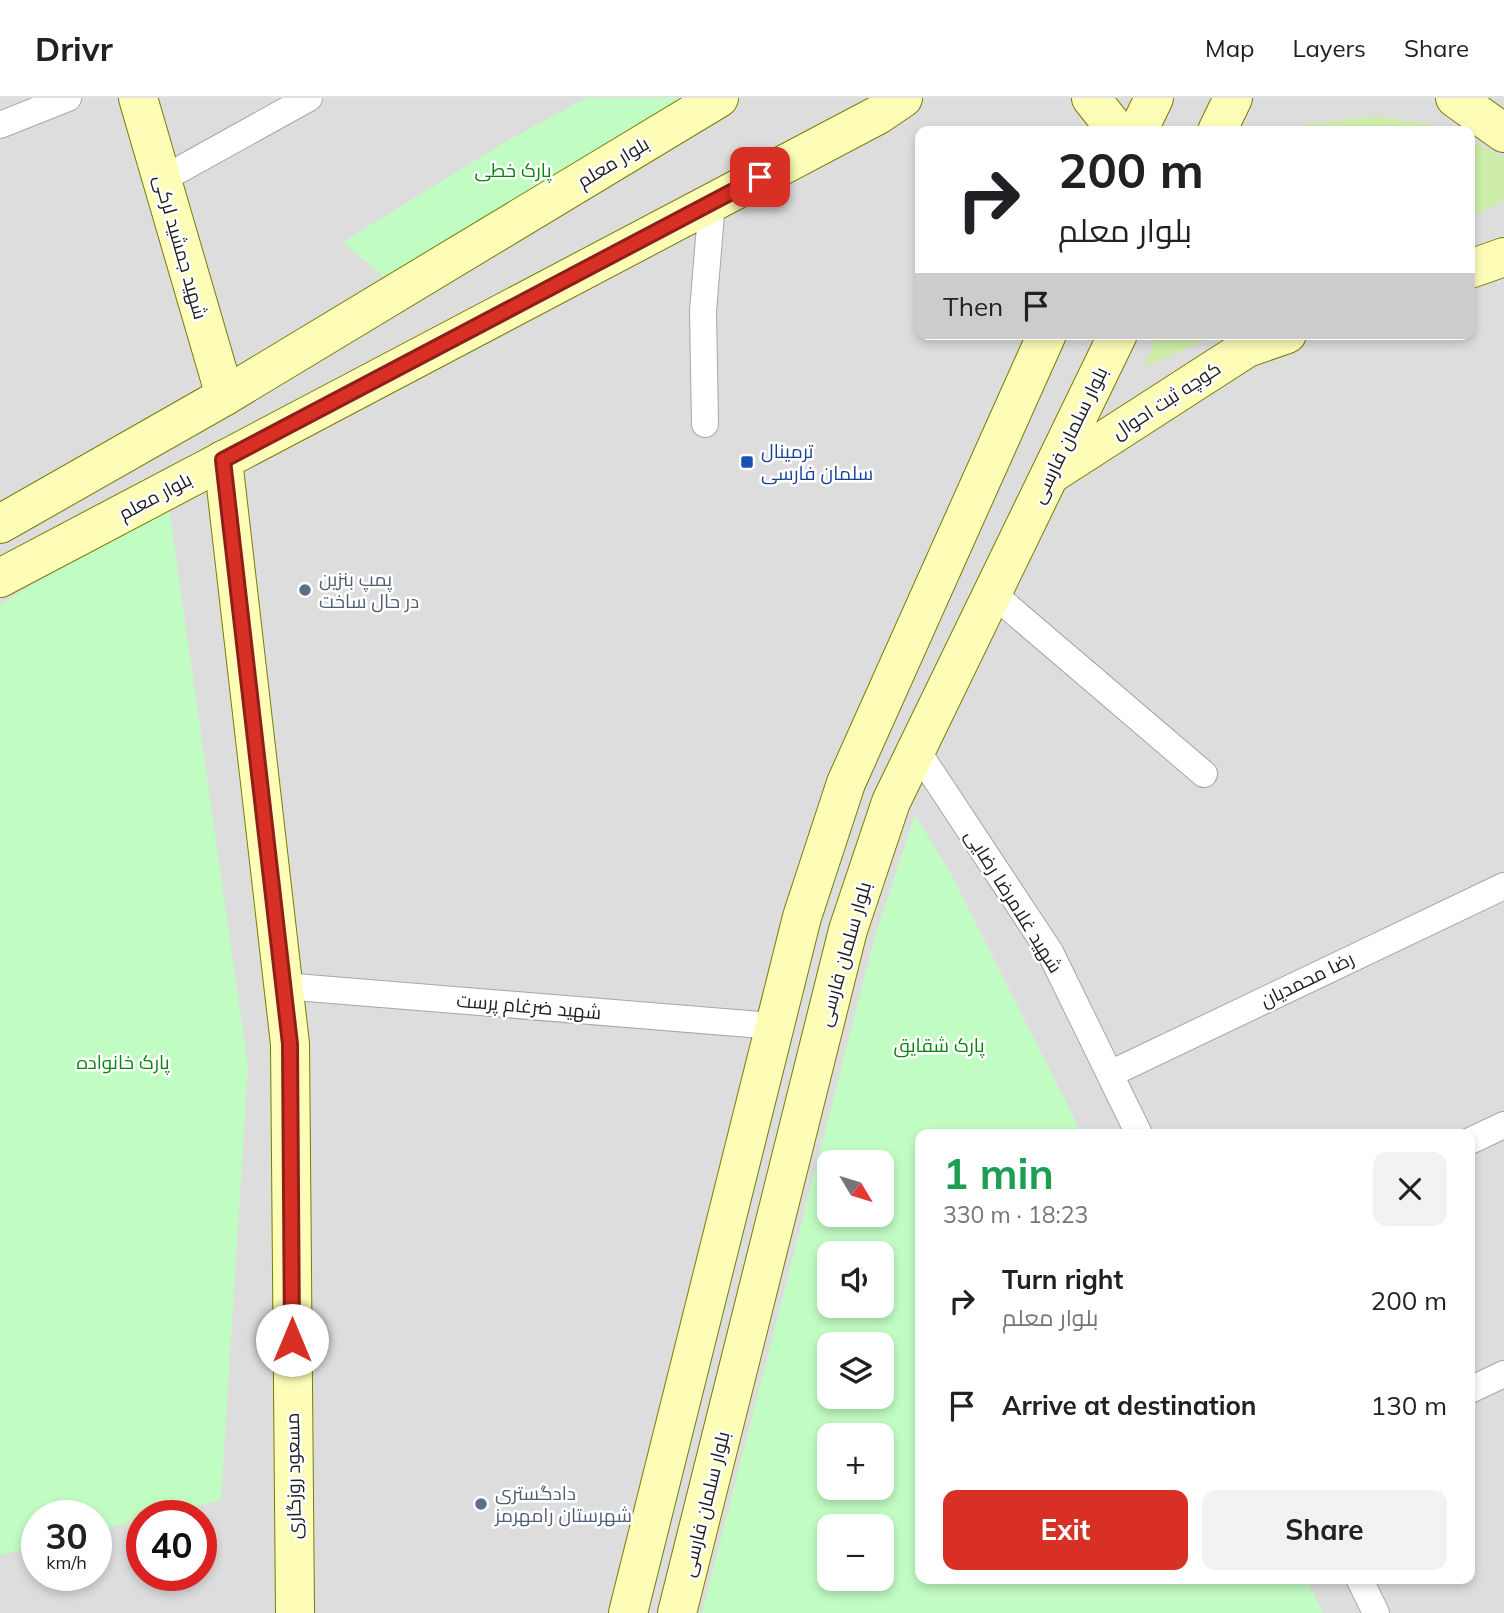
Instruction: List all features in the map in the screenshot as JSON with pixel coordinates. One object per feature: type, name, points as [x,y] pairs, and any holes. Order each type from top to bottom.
[{"type":"main road","name":"شهید جمشید لرکی","points":[[138,98],[225,396]]},
{"type":"main road","name":"بلوار معلم","points":[[0,524],[225,396],[719,98]]},
{"type":"main road","name":"بلوار معلم","points":[[0,578],[878,115],[904,98]]},
{"type":"main road","points":[[1091,98],[1113,126]]},
{"type":"main road","points":[[1140,126],[1154,98]]},
{"type":"main road","points":[[1219,126],[1233,98]]},
{"type":"main road","points":[[1455,98],[1504,133]]},
{"type":"main road","points":[[1475,267],[1504,257]]},
{"type":"main road","points":[[628,1613],[802,917],[846,783],[1044,340]]},
{"type":"main road","name":"بلوار سلمان فارسی","points":[[677,1613],[848,930],[891,802],[1115,340]]},
{"type":"main road","name":"کوچه ثبت احوال","points":[[1050,475],[1247,348],[1270,340]]},
{"type":"main road","name":"مسعود روزگاری","points":[[223,460],[290,1044],[295,1613]]},
{"type":"street","points":[[0,125],[68,98]]},
{"type":"street","points":[[161,180],[309,98]]},
{"type":"street","points":[[705,424],[703,311],[712,202]]},
{"type":"street","points":[[992,593],[1204,774]]},
{"type":"street","name":"شهید غلامرضا رضایی","points":[[916,749],[1050,952],[1137,1129]]},
{"type":"street","name":"رضا محمدیان","points":[[1110,1074],[1504,886]]},
{"type":"street","name":"شهید ضرغام پرست","points":[[283,986],[774,1027]]},
{"type":"street","points":[[1475,1139],[1504,1125]]},
{"type":"street","points":[[1475,1388],[1504,1374]]},
{"type":"street","points":[[1362,1584],[1376,1613]]},
{"type":"shaded area","points":[[0,98],[1504,98],[1504,1613],[0,1613]]},
{"type":"green space","name":"پارک خطی","points":[[586,98],[691,98],[385,278],[343,242],[505,142]]},
{"type":"green space","points":[[1375,116],[1438,126],[1302,126]]},
{"type":"green space","points":[[1475,143],[1504,158],[1504,201],[1475,215]]},
{"type":"green space","points":[[1155,340],[1205,340],[1144,368]]},
{"type":"green space","name":"پارک خانواده","points":[[168,500],[248,1067],[221,1500],[126,1500],[126,1524],[112,1527],[112,1500],[21,1500],[21,1550],[0,1555],[0,605]]},
{"type":"green space","name":"پارک شقایق","points":[[915,815],[950,872],[1079,1129],[915,1129],[915,1584],[1308,1584],[1323,1613],[702,1613],[817,1162],[817,1227],[894,1227],[894,1150],[820,1150],[874,939]]},
{"type":"place","name":"ترمینال سلمان فارسی","points":[[747,462]]},
{"type":"place","name":"پمپ بنزین در حال ساخت","points":[[305,590]]},
{"type":"place","name":"دادگستری شهرستان رامهرمز","points":[[481,1504]]},
{"type":"route","points":[[292,1340],[290,1044],[223,460],[760,177]]}]
